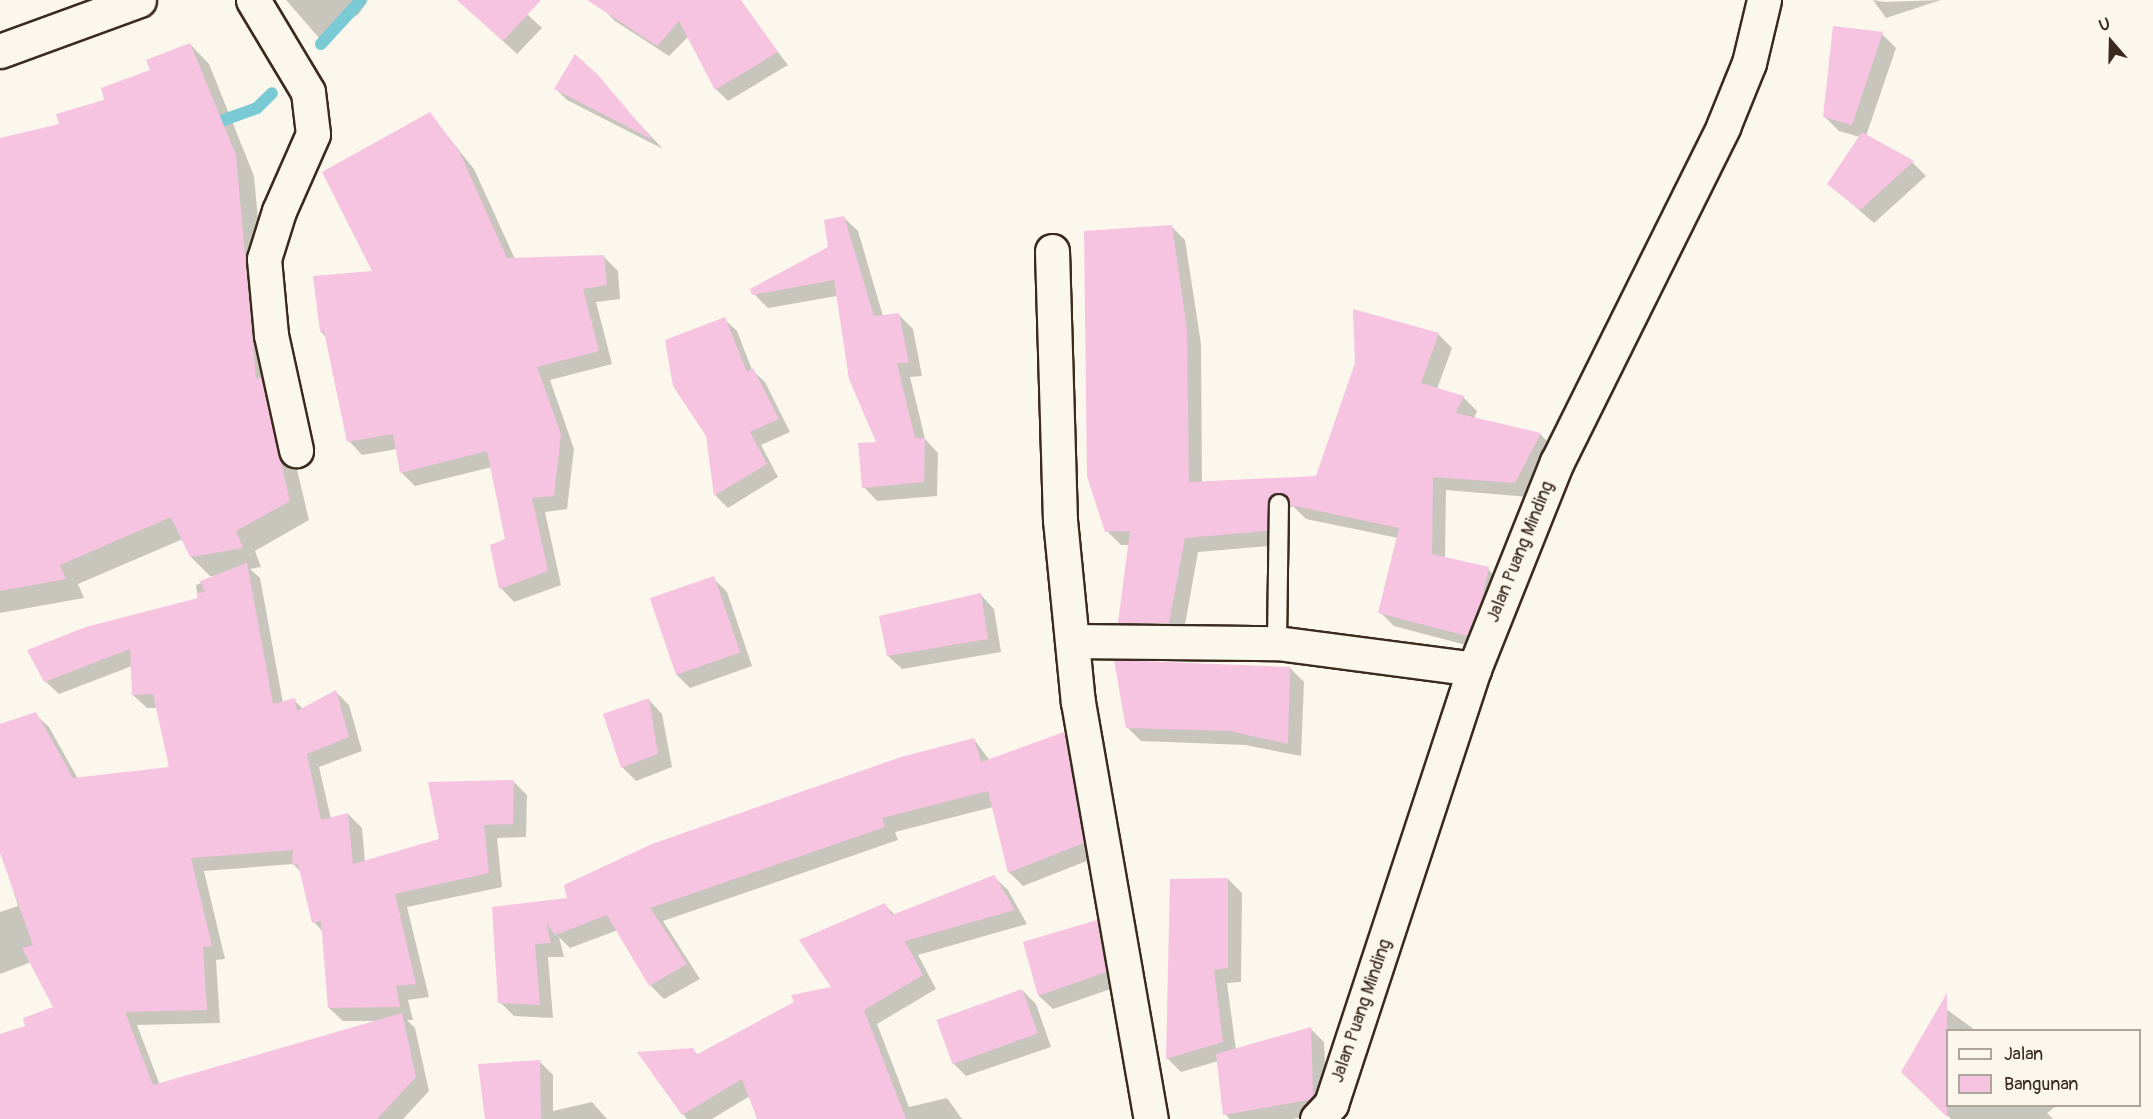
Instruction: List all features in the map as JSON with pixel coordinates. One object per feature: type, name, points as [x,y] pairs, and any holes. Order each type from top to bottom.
[{"type":"street","points":[[0,51],[139,0]]},
{"type":"street","points":[[253,0],[308,92],[313,134],[279,211],[264,260],[271,335],[296,450]]},
{"type":"street","name":"Jalan Puang Minding","points":[[1317,1119],[1331,1104],[1474,669],[1557,462],[1723,127],[1749,63],[1764,0]]},
{"type":"street","points":[[1052,251],[1060,520],[1078,702],[1151,1119]]},
{"type":"street","points":[[1072,641],[1277,643],[1474,669]]},
{"type":"lane","points":[[1277,643],[1279,504]]},
{"type":"building","points":[[457,0],[541,0],[503,41]]},
{"type":"building","points":[[587,0],[741,0],[778,52],[715,90],[679,21],[657,46]]},
{"type":"building","points":[[1833,26],[1883,32],[1852,125],[1823,117]]},
{"type":"building","points":[[190,43],[236,155],[256,379],[261,377],[290,501],[236,531],[243,548],[190,557],[171,517],[60,565],[66,579],[0,591],[0,138],[59,124],[56,114],[104,100],[101,88],[150,70],[146,60]]},
{"type":"building","points":[[575,54],[597,74],[653,140],[554,89]]},
{"type":"building","points":[[430,112],[460,153],[507,258],[604,255],[607,285],[583,289],[599,351],[537,367],[561,434],[554,496],[532,498],[548,571],[499,589],[490,545],[505,539],[487,451],[400,473],[393,434],[347,442],[324,331],[320,332],[313,276],[372,271],[322,172]]},
{"type":"building","points":[[1862,132],[1914,161],[1860,210],[1827,184]]},
{"type":"building","points":[[844,216],[874,316],[899,313],[909,363],[897,363],[915,438],[925,438],[924,482],[862,488],[858,443],[876,442],[849,379],[834,280],[752,295],[750,289],[828,247],[824,220]]},
{"type":"building","points":[[1172,225],[1187,329],[1189,482],[1316,476],[1355,363],[1353,309],[1439,333],[1421,383],[1464,396],[1456,413],[1541,433],[1515,483],[1433,477],[1432,554],[1489,567],[1482,599],[1467,636],[1378,613],[1399,528],[1290,505],[1288,498],[1280,493],[1269,499],[1267,531],[1185,538],[1169,623],[1118,623],[1130,531],[1105,532],[1087,476],[1084,231]]},
{"type":"building","points":[[725,317],[747,372],[753,368],[779,419],[750,432],[767,464],[714,496],[706,436],[673,386],[665,340]]},
{"type":"building","points":[[247,563],[273,704],[295,698],[297,711],[336,690],[349,737],[307,754],[321,820],[348,813],[353,864],[439,839],[428,782],[514,780],[513,824],[484,825],[489,873],[395,894],[416,984],[396,986],[400,1007],[328,1008],[321,921],[312,923],[298,864],[292,865],[293,850],[191,858],[212,946],[203,947],[207,1010],[125,1012],[153,1085],[402,1013],[416,1077],[377,1119],[0,1119],[0,1034],[25,1026],[23,1018],[53,1007],[22,948],[33,945],[0,853],[0,724],[36,712],[73,778],[169,767],[153,694],[132,695],[130,649],[44,682],[27,650],[86,627],[198,598],[197,593],[205,592],[200,581]]},
{"type":"building","points":[[714,576],[740,653],[676,675],[650,598]]},
{"type":"building","points":[[981,593],[988,639],[887,656],[879,616]]},
{"type":"building","points":[[1114,660],[1290,667],[1288,744],[1230,731],[1126,728]]},
{"type":"building","points":[[649,698],[658,754],[621,768],[603,714]]},
{"type":"building","points":[[1064,732],[1084,843],[1008,873],[988,791],[882,818],[885,827],[650,908],[687,964],[649,986],[607,915],[555,935],[546,922],[551,943],[535,944],[540,1005],[498,1003],[492,907],[567,898],[564,885],[652,844],[901,757],[974,738],[981,762]]},
{"type":"building","points":[[994,875],[1015,910],[905,941],[923,975],[864,1010],[906,1119],[757,1119],[742,1079],[682,1115],[637,1052],[693,1048],[696,1055],[794,1002],[791,995],[831,987],[799,940],[885,903],[892,915]]},
{"type":"building","points":[[1228,878],[1228,968],[1214,970],[1223,1042],[1166,1059],[1170,879]]},
{"type":"building","points":[[1097,920],[1106,972],[1038,996],[1023,942]]},
{"type":"building","points":[[1022,989],[1038,1033],[953,1064],[936,1020]]},
{"type":"building","points":[[1947,993],[1947,1117],[1901,1072]]},
{"type":"building","points":[[1311,1027],[1313,1096],[1309,1100],[1223,1115],[1216,1054]]},
{"type":"building","points":[[540,1060],[541,1119],[485,1119],[478,1064]]},
{"type":"waterway","points":[[321,44],[361,0]]},
{"type":"waterway","points":[[207,126],[257,108],[272,93]]}]
